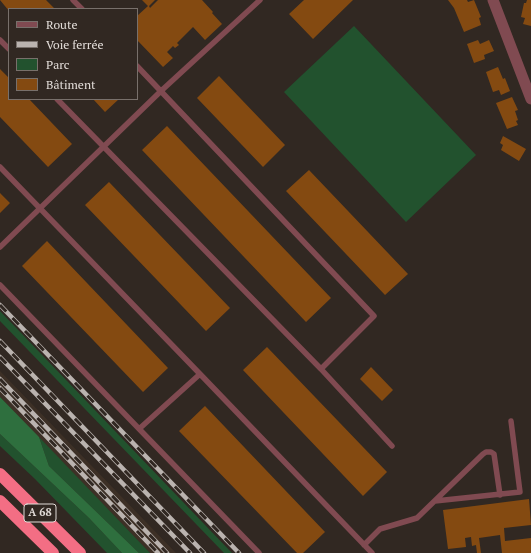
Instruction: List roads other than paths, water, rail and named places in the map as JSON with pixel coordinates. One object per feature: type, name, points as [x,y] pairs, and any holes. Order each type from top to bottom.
[{"type":"highway","name":"A 68","points":[[0,474],[80,553]]},
{"type":"highway","name":"A 68","points":[[0,501],[53,553]]},
{"type":"street","points":[[492,0],[531,99]]},
{"type":"lane","points":[[73,0],[81,8]]},
{"type":"lane","points":[[0,247],[103,146],[260,0]]},
{"type":"lane","points":[[0,40],[8,48]]},
{"type":"lane","points":[[138,67],[374,316],[321,369]]},
{"type":"lane","points":[[58,100],[321,369],[392,446]]},
{"type":"lane","points":[[0,167],[372,553]]},
{"type":"lane","points":[[0,284],[259,553]]},
{"type":"lane","points":[[139,429],[200,374]]},
{"type":"lane","points":[[435,501],[520,492],[511,421]]},
{"type":"lane","points":[[364,545],[380,529],[417,518],[486,452],[491,452],[494,454],[500,495]]},
{"type":"railway","points":[[0,305],[239,553]]},
{"type":"railway","points":[[0,341],[204,553]]},
{"type":"railway","points":[[0,357],[190,553]]},
{"type":"railway","points":[[0,379],[167,553]]},
{"type":"railway","points":[[0,388],[158,553]]}]
